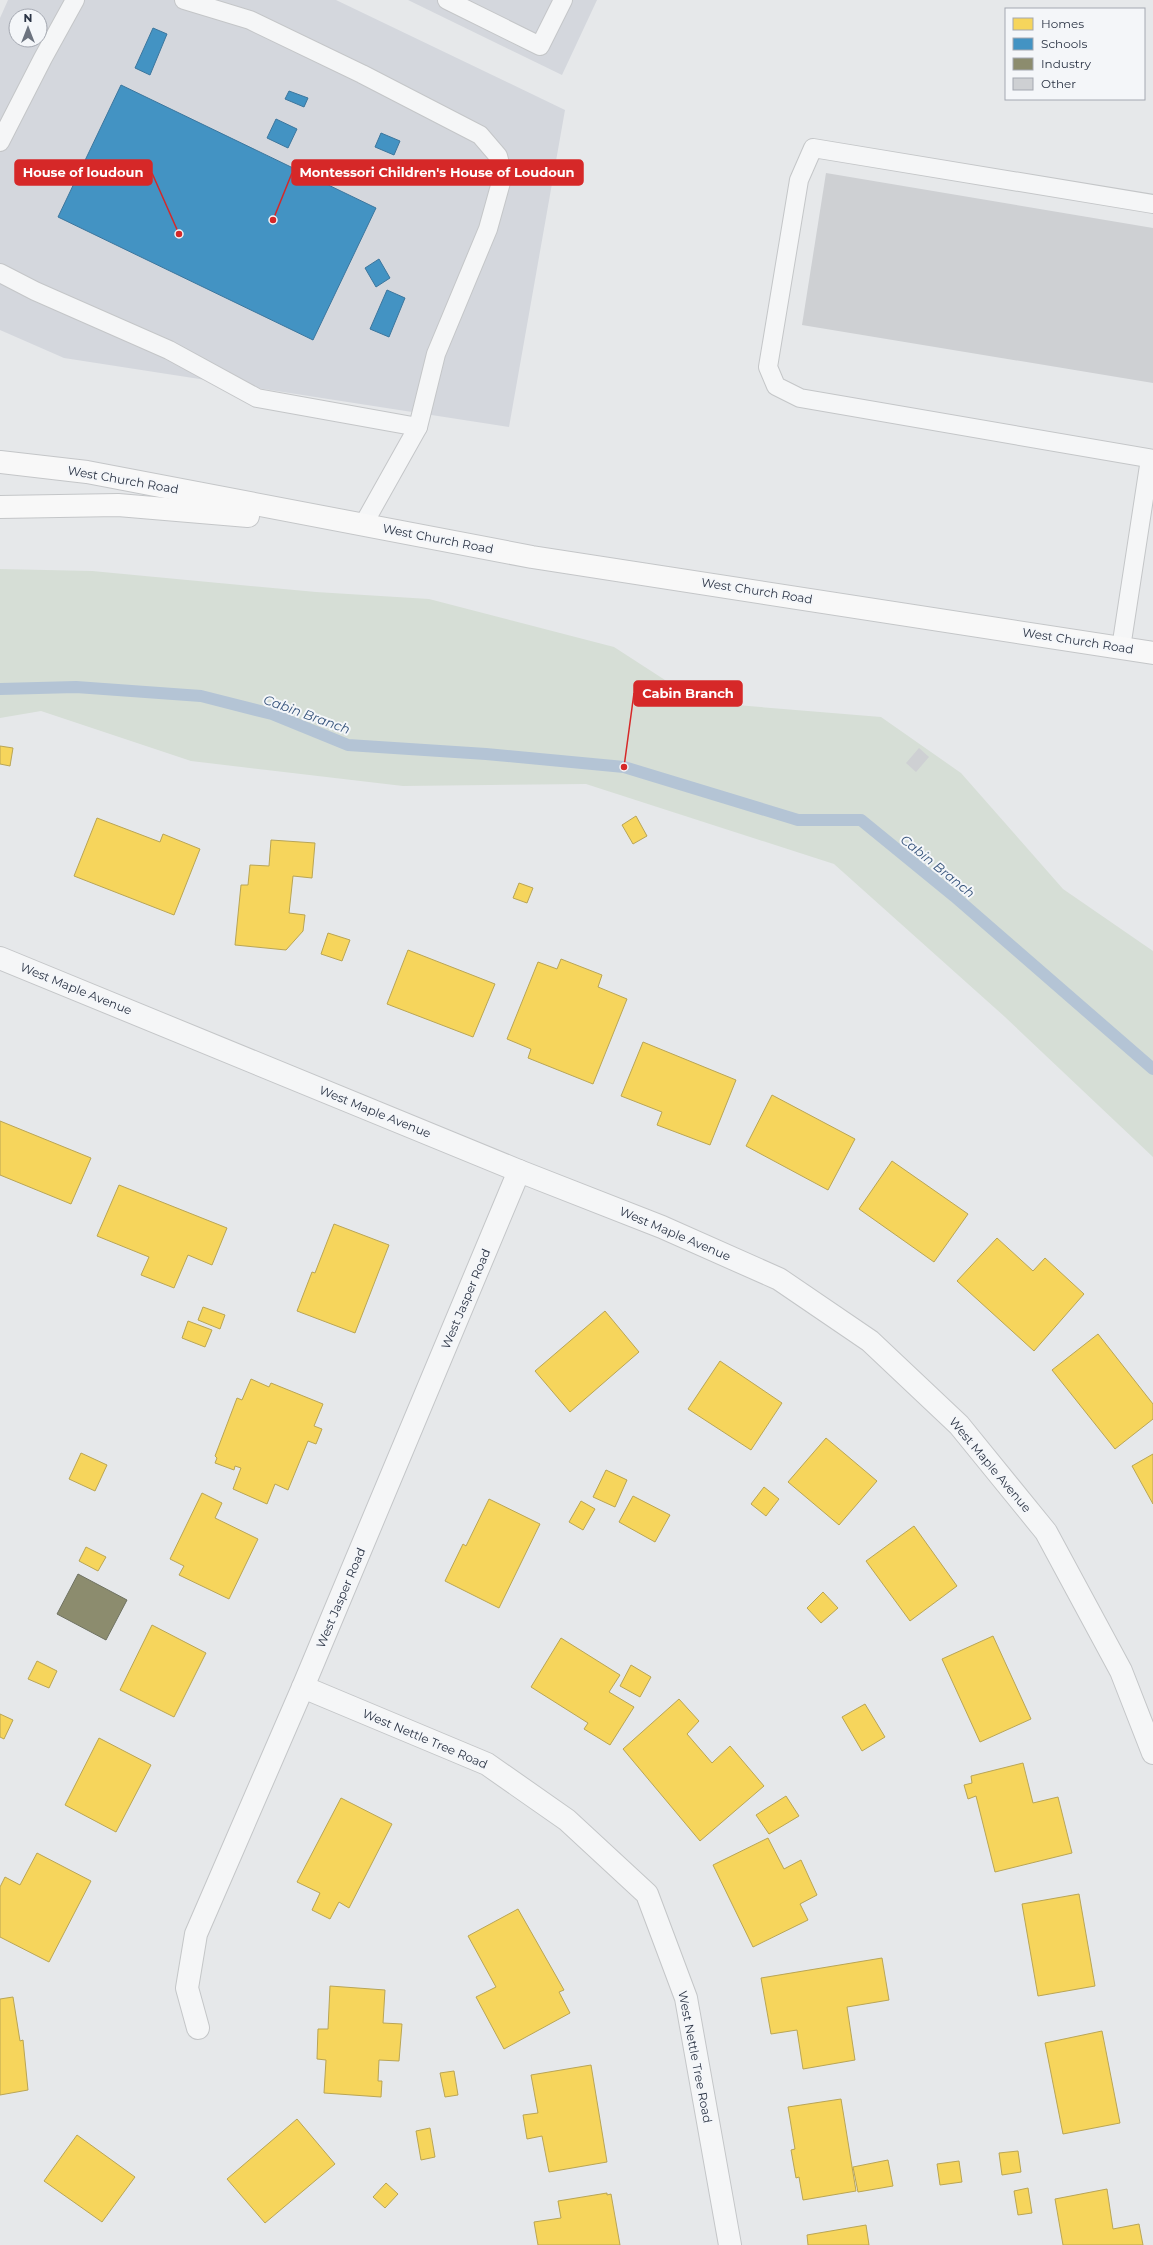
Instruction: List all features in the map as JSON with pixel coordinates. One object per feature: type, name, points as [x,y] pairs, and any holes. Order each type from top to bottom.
[{"type":"main road","name":"West Church Road","points":[[0,462],[87,472],[532,557],[1153,653]]},
{"type":"main road","name":"West Church Road","points":[[0,507],[118,505],[363,525]]},
{"type":"street","name":"West Maple Avenue","points":[[0,958],[519,1171],[662,1227],[779,1279],[870,1341],[959,1425],[1046,1532],[1121,1671],[1153,1753]]},
{"type":"street","name":"West Jasper Road","points":[[198,2028],[187,1988],[196,1934],[303,1687],[519,1171]]},
{"type":"street","name":"West Nettle Tree Road","points":[[303,1687],[487,1764],[567,1820],[647,1894],[686,1998],[730,2245]]},
{"type":"lane","points":[[0,142],[43,58],[75,0]]},
{"type":"lane","points":[[184,0],[250,20],[362,74],[480,135],[498,156],[503,175],[488,228],[436,354],[418,427],[363,525]]},
{"type":"lane","points":[[447,0],[540,46],[563,0]]},
{"type":"lane","points":[[1121,648],[1151,459],[800,398],[776,386],[768,367],[799,180],[813,148],[1153,204]]},
{"type":"lane","points":[[0,273],[169,350],[257,398],[418,427]]},
{"type":"shaded area","points":[[8,0],[336,0],[565,110],[509,427],[64,358],[0,330],[0,18]]},
{"type":"shaded area","points":[[408,0],[597,0],[562,75]]},
{"type":"shaded area","points":[[0,569],[92,571],[316,592],[429,599],[614,647],[699,702],[881,717],[961,773],[1063,889],[1153,951],[1153,1157],[1005,1017],[834,864],[586,784],[403,786],[191,761],[41,711],[0,718]]},
{"type":"building: Homes","points":[[0,746],[13,748],[10,766],[0,764]]},
{"type":"building: Homes","points":[[636,816],[647,836],[633,844],[622,825]]},
{"type":"building: Homes","points":[[97,818],[160,842],[163,834],[200,849],[174,915],[74,876]]},
{"type":"building: Homes","points":[[271,840],[315,843],[312,878],[293,876],[289,913],[305,915],[303,931],[286,950],[235,945],[241,885],[248,885],[250,865],[269,866]]},
{"type":"building: Homes","points":[[519,883],[533,888],[527,903],[513,898]]},
{"type":"building: Homes","points":[[328,933],[350,940],[342,961],[321,954]]},
{"type":"building: Homes","points":[[408,950],[495,984],[473,1037],[387,1004]]},
{"type":"building: Homes","points":[[561,959],[602,975],[598,987],[627,999],[593,1084],[528,1058],[531,1049],[507,1039],[538,962],[557,969]]},
{"type":"building: Homes","points":[[643,1042],[736,1080],[710,1145],[657,1125],[662,1112],[621,1096]]},
{"type":"building: Homes","points":[[772,1095],[855,1139],[828,1190],[746,1146]]},
{"type":"building: Homes","points":[[0,1121],[91,1158],[71,1204],[0,1175]]},
{"type":"building: Homes","points":[[892,1161],[968,1214],[934,1262],[859,1209]]},
{"type":"building: Homes","points":[[119,1185],[227,1228],[212,1265],[188,1255],[174,1288],[141,1275],[149,1257],[97,1236]]},
{"type":"building: Homes","points":[[334,1224],[389,1245],[355,1333],[297,1311],[312,1272],[315,1273]]},
{"type":"building: Homes","points":[[997,1238],[1033,1271],[1045,1258],[1084,1294],[1034,1351],[957,1281]]},
{"type":"building: Homes","points":[[203,1307],[225,1315],[220,1329],[198,1320]]},
{"type":"building: Homes","points":[[605,1311],[639,1352],[570,1412],[535,1371]]},
{"type":"building: Homes","points":[[188,1321],[212,1330],[205,1347],[182,1338]]},
{"type":"building: Homes","points":[[1098,1334],[1153,1404],[1153,1419],[1115,1449],[1052,1370]]},
{"type":"building: Homes","points":[[720,1361],[782,1403],[751,1450],[688,1409]]},
{"type":"building: Homes","points":[[251,1379],[269,1387],[271,1383],[323,1404],[314,1426],[322,1429],[316,1444],[308,1441],[288,1490],[275,1484],[267,1504],[233,1489],[241,1468],[235,1466],[234,1470],[215,1463],[217,1458],[215,1456],[237,1398],[242,1400]]},
{"type":"building: Homes","points":[[826,1438],[877,1481],[839,1525],[788,1482]]},
{"type":"building: Homes","points":[[81,1453],[107,1465],[95,1491],[69,1479]]},
{"type":"building: Homes","points":[[1153,1454],[1153,1504],[1132,1466]]},
{"type":"building: Homes","points":[[606,1470],[627,1480],[615,1507],[593,1497]]},
{"type":"building: Homes","points":[[764,1487],[779,1499],[766,1516],[751,1504]]},
{"type":"building: Homes","points":[[202,1493],[222,1503],[215,1518],[258,1539],[229,1599],[179,1575],[184,1566],[170,1559]]},
{"type":"building: Homes","points":[[633,1496],[670,1515],[655,1542],[619,1522]]},
{"type":"building: Homes","points":[[489,1499],[540,1524],[499,1608],[445,1581],[463,1544],[466,1546]]},
{"type":"building: Homes","points":[[581,1501],[595,1509],[583,1530],[569,1522]]},
{"type":"building: Homes","points":[[914,1526],[957,1586],[910,1621],[866,1561]]},
{"type":"building: Homes","points":[[86,1547],[106,1557],[98,1571],[79,1561]]},
{"type":"building: Homes","points":[[823,1592],[838,1608],[821,1623],[807,1608]]},
{"type":"building: Homes","points":[[152,1625],[206,1653],[174,1717],[120,1690]]},
{"type":"building: Homes","points":[[993,1636],[1031,1719],[980,1742],[942,1659]]},
{"type":"building: Homes","points":[[561,1638],[620,1675],[609,1692],[634,1707],[610,1745],[584,1729],[588,1723],[531,1687]]},
{"type":"building: Homes","points":[[37,1661],[57,1671],[49,1688],[28,1679]]},
{"type":"building: Homes","points":[[631,1665],[651,1677],[640,1697],[620,1686]]},
{"type":"building: Homes","points":[[679,1699],[699,1721],[687,1734],[712,1763],[730,1746],[764,1786],[700,1841],[623,1749]]},
{"type":"building: Homes","points":[[865,1704],[885,1737],[862,1751],[842,1717]]},
{"type":"building: Homes","points":[[0,1714],[13,1720],[4,1739],[0,1737]]},
{"type":"building: Homes","points":[[99,1738],[151,1765],[116,1832],[65,1805]]},
{"type":"building: Homes","points":[[1023,1763],[1033,1803],[1058,1797],[1072,1853],[995,1872],[976,1796],[968,1799],[964,1785],[972,1783],[971,1776]]},
{"type":"building: Homes","points":[[786,1796],[799,1816],[769,1834],[756,1815]]},
{"type":"building: Homes","points":[[341,1798],[392,1824],[349,1908],[339,1902],[330,1919],[312,1910],[320,1893],[297,1882]]},
{"type":"building: Homes","points":[[768,1838],[784,1869],[801,1860],[817,1895],[800,1904],[808,1920],[753,1947],[713,1865]]},
{"type":"building: Homes","points":[[37,1853],[91,1881],[49,1962],[0,1937],[0,1887],[5,1877],[20,1885]]},
{"type":"building: Homes","points":[[1079,1894],[1095,1986],[1038,1996],[1022,1904]]},
{"type":"building: Homes","points":[[518,1909],[564,1990],[559,1992],[570,2013],[504,2049],[476,1997],[496,1987],[468,1936]]},
{"type":"building: Homes","points":[[882,1958],[889,2000],[847,2007],[855,2060],[803,2069],[797,2030],[771,2034],[761,1978]]},
{"type":"building: Homes","points":[[330,1986],[385,1990],[383,2023],[402,2024],[399,2061],[379,2060],[378,2081],[382,2081],[381,2097],[324,2093],[326,2060],[317,2059],[318,2029],[328,2029]]},
{"type":"building: Homes","points":[[13,1997],[20,2041],[23,2040],[28,2090],[0,2095],[0,1999]]},
{"type":"building: Homes","points":[[1102,2031],[1120,2123],[1063,2134],[1045,2043]]},
{"type":"building: Homes","points":[[591,2065],[607,2162],[549,2172],[542,2136],[527,2139],[523,2115],[538,2113],[531,2075]]},
{"type":"building: Homes","points":[[454,2071],[458,2095],[445,2097],[440,2073]]},
{"type":"building: Homes","points":[[841,2099],[856,2191],[803,2200],[799,2177],[796,2178],[791,2150],[795,2149],[788,2107]]},
{"type":"building: Homes","points":[[297,2119],[335,2164],[265,2223],[227,2179]]},
{"type":"building: Homes","points":[[430,2128],[435,2157],[421,2160],[416,2131]]},
{"type":"building: Homes","points":[[77,2135],[135,2177],[102,2222],[44,2181]]},
{"type":"building: Homes","points":[[1018,2151],[1021,2172],[1002,2175],[999,2153]]},
{"type":"building: Homes","points":[[888,2160],[893,2186],[858,2192],[853,2167]]},
{"type":"building: Homes","points":[[959,2161],[962,2182],[940,2185],[937,2164]]},
{"type":"building: Homes","points":[[386,2183],[398,2194],[385,2208],[373,2197]]},
{"type":"building: Homes","points":[[1028,2188],[1032,2213],[1018,2215],[1014,2191]]},
{"type":"building: Homes","points":[[1107,2189],[1113,2229],[1139,2224],[1143,2245],[1063,2245],[1055,2199]]},
{"type":"building: Homes","points":[[607,2193],[607,2195],[611,2194],[620,2245],[538,2245],[534,2222],[561,2218],[558,2201]]},
{"type":"building: Homes","points":[[866,2225],[869,2245],[808,2245],[807,2235]]},
{"type":"building: Schools","points":[[153,28],[167,34],[150,75],[135,68]]},
{"type":"building: Schools","points":[[121,85],[376,208],[313,340],[58,217]]},
{"type":"building: Schools","points":[[289,91],[308,98],[304,107],[285,99]]},
{"type":"building: Schools","points":[[276,119],[297,129],[288,148],[267,138]]},
{"type":"building: Schools","points":[[381,133],[400,141],[394,155],[375,147]]},
{"type":"building: Schools","points":[[379,259],[390,278],[376,287],[365,268]]},
{"type":"building: Schools","points":[[387,290],[405,298],[389,337],[370,329]]},
{"type":"building: Industry","points":[[78,1574],[127,1600],[106,1640],[57,1614]]},
{"type":"building: Other","points":[[826,173],[1153,228],[1153,383],[802,325]]},
{"type":"building: Other","points":[[919,748],[929,757],[916,772],[906,763]]},
{"type":"waterway","name":"Cabin Branch","points":[[0,689],[76,687],[201,696],[272,714],[348,745],[486,754],[624,767],[798,820],[861,820],[954,896],[1153,1069]]},
{"type":"place","name":"Montessori Children's House of Loudoun","points":[[273,220]]},
{"type":"place","name":"House of loudoun","points":[[179,234]]},
{"type":"place","name":"Cabin Branch","points":[[624,767]]}]
